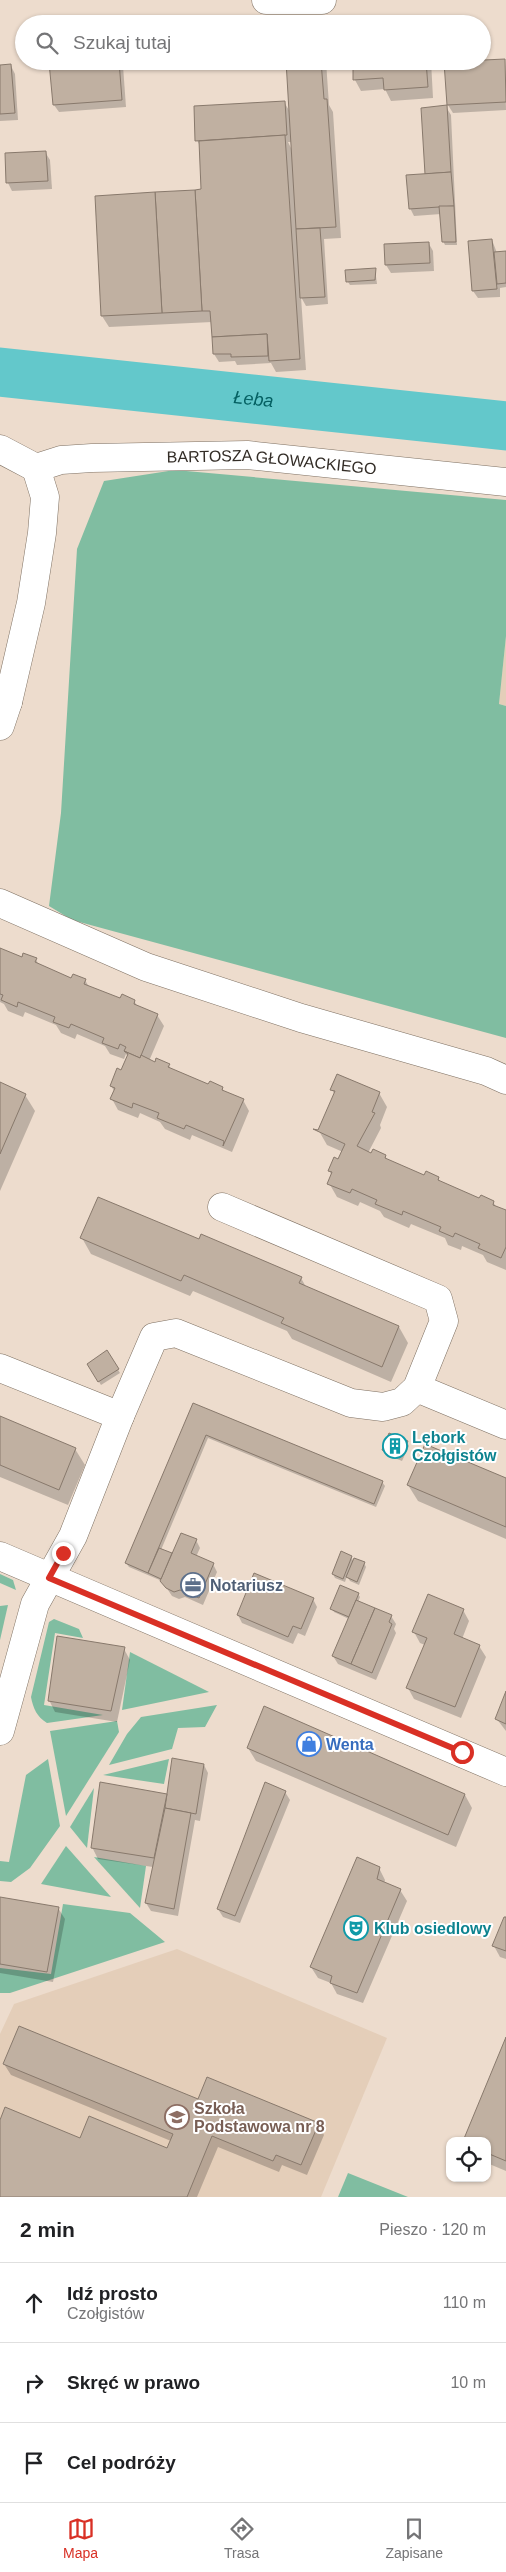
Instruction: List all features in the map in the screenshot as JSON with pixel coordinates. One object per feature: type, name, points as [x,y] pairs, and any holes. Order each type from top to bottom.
[{"type":"street","points":[[266,0],[322,0]]},
{"type":"street","points":[[0,449],[36,468],[45,497],[32,603],[3,709]]},
{"type":"street","name":"BARTOSZA GŁOWACKIEGO","points":[[36,468],[61,460],[247,454],[506,482]]},
{"type":"street","points":[[0,903],[146,967],[301,1018],[486,1071],[506,1080]]},
{"type":"street","points":[[0,1731],[35,1604],[73,1536],[120,1416],[154,1337],[176,1333],[351,1403],[383,1407],[402,1402],[417,1388],[444,1321],[438,1299],[222,1207]]},
{"type":"street","points":[[0,1368],[120,1416]]},
{"type":"street","points":[[417,1388],[506,1425]]},
{"type":"street","points":[[0,1556],[506,1772]]},
{"type":"shaded area","points":[[506,636],[506,706],[499,704]]},
{"type":"shaded area","name":"Szkoła Podstawowa nr 8","points":[[177,1949],[387,2038],[321,2197],[0,2197],[0,2034],[14,2004]]},
{"type":"green space","points":[[175,470],[506,500],[506,636],[499,704],[506,706],[506,1038],[72,920],[49,906],[61,813],[77,549],[104,481]]},
{"type":"green space","points":[[0,1574],[13,1580],[16,1590],[0,1583]]},
{"type":"green space","points":[[8,1605],[0,1640],[0,1606]]},
{"type":"green space","points":[[54,1619],[79,1629],[83,1638],[55,1633],[44,1705],[103,1715],[47,1723],[36,1712],[31,1697],[49,1622]]},
{"type":"green space","points":[[130,1652],[209,1692],[122,1710]]},
{"type":"green space","points":[[217,1705],[205,1727],[178,1728],[172,1749],[109,1765],[127,1734],[141,1717]]},
{"type":"green space","points":[[117,1721],[119,1732],[66,1816],[50,1731]]},
{"type":"green space","points":[[48,1759],[60,1826],[30,1868],[11,1882],[0,1881],[0,1861],[9,1862],[26,1775]]},
{"type":"green space","points":[[169,1759],[164,1784],[103,1775]]},
{"type":"green space","points":[[94,1788],[87,1848],[70,1827]]},
{"type":"green space","points":[[66,1846],[111,1897],[41,1884]]},
{"type":"green space","points":[[94,1857],[146,1866],[140,1908]]},
{"type":"green space","points":[[63,1904],[130,1913],[165,1942],[10,1993],[0,1993],[0,1968],[51,1974]]},
{"type":"green space","points":[[348,2173],[408,2197],[338,2197]]},
{"type":"building","points":[[505,59],[506,102],[447,105],[445,70],[491,70],[491,60]]},
{"type":"building","points":[[11,64],[15,113],[0,114],[0,65]]},
{"type":"building","points":[[50,70],[120,70],[122,100],[53,105]]},
{"type":"building","points":[[287,70],[322,70],[324,99],[327,99],[336,227],[296,229]]},
{"type":"building","points":[[353,70],[427,70],[428,87],[384,90],[383,78],[353,80]]},
{"type":"building","points":[[285,101],[287,135],[195,141],[194,106]]},
{"type":"building","points":[[447,105],[451,172],[425,174],[421,108]]},
{"type":"building","points":[[285,135],[300,359],[269,361],[267,334],[212,337],[210,311],[202,311],[195,190],[201,189],[199,141]]},
{"type":"building","points":[[46,151],[48,181],[6,183],[5,153]]},
{"type":"building","points":[[451,172],[454,206],[409,209],[406,175]]},
{"type":"building","points":[[195,190],[202,311],[162,313],[155,192]]},
{"type":"building","points":[[155,192],[162,313],[101,316],[95,196]]},
{"type":"building","points":[[439,206],[454,206],[456,242],[442,242]]},
{"type":"building","points":[[320,228],[325,297],[300,298],[296,229]]},
{"type":"building","points":[[492,239],[497,289],[472,291],[468,241]]},
{"type":"building","points":[[429,242],[430,263],[385,265],[384,244]]},
{"type":"building","points":[[506,251],[506,283],[497,284],[494,252]]},
{"type":"building","points":[[376,268],[375,280],[346,282],[345,270]]},
{"type":"building","points":[[267,334],[268,356],[231,357],[231,354],[213,354],[212,337]]},
{"type":"building","points":[[0,948],[22,957],[23,953],[37,958],[35,962],[71,978],[73,974],[86,979],[84,984],[120,998],[122,994],[135,1000],[134,1004],[158,1014],[140,1058],[124,1051],[126,1047],[120,1044],[118,1049],[102,1043],[104,1038],[71,1024],[69,1028],[53,1022],[55,1017],[18,1002],[17,1007],[1,1000],[3,995],[0,994]]},
{"type":"building","points":[[124,1051],[140,1058],[141,1055],[155,1062],[156,1058],[170,1064],[168,1067],[208,1084],[210,1081],[223,1087],[222,1090],[244,1099],[223,1146],[224,1141],[186,1125],[184,1129],[157,1118],[159,1113],[133,1103],[132,1108],[110,1099],[115,1088],[110,1086],[117,1068],[121,1070],[128,1054]]},
{"type":"building","points":[[337,1074],[380,1092],[372,1112],[375,1113],[357,1146],[371,1153],[373,1149],[386,1155],[385,1158],[424,1175],[426,1171],[439,1177],[438,1180],[479,1198],[481,1195],[494,1201],[493,1205],[506,1210],[506,1247],[501,1258],[478,1248],[480,1244],[455,1233],[453,1237],[439,1231],[441,1227],[403,1211],[402,1215],[375,1204],[377,1200],[352,1189],[350,1193],[327,1184],[332,1172],[328,1171],[334,1157],[338,1159],[345,1144],[313,1129],[318,1130],[335,1091],[330,1090]]},
{"type":"building","points":[[0,1082],[26,1094],[0,1154]]},
{"type":"building","points":[[98,1197],[199,1239],[201,1234],[302,1277],[299,1283],[399,1326],[382,1367],[281,1323],[284,1318],[184,1275],[181,1281],[80,1238]]},
{"type":"building","points":[[107,1350],[119,1369],[98,1382],[87,1364]]},
{"type":"building","points":[[193,1403],[383,1481],[374,1504],[206,1435],[148,1573],[125,1563]]},
{"type":"building","points":[[0,1416],[76,1448],[59,1490],[0,1465]]},
{"type":"building","name":"Lębork Czołgistów","points":[[389,1433],[408,1441],[400,1458],[382,1450]]},
{"type":"building","points":[[425,1444],[506,1478],[506,1527],[407,1485]]},
{"type":"building","points":[[181,1533],[197,1539],[191,1553],[214,1563],[199,1598],[180,1590],[174,1592],[166,1588],[160,1581]]},
{"type":"building","points":[[159,1548],[172,1553],[161,1579],[148,1573]]},
{"type":"building","points":[[341,1551],[352,1556],[343,1579],[332,1574]]},
{"type":"building","points":[[354,1558],[365,1562],[357,1582],[346,1577]]},
{"type":"building","points":[[254,1573],[314,1598],[301,1629],[293,1626],[288,1637],[237,1615]]},
{"type":"building","points":[[340,1585],[359,1593],[349,1617],[330,1609]]},
{"type":"building","points":[[428,1594],[464,1609],[454,1634],[480,1645],[455,1707],[406,1688],[427,1638],[412,1632]]},
{"type":"building","points":[[356,1600],[375,1608],[351,1664],[332,1656]]},
{"type":"building","points":[[375,1608],[392,1615],[389,1622],[392,1624],[372,1673],[351,1664]]},
{"type":"building","points":[[57,1636],[125,1647],[111,1711],[48,1701]]},
{"type":"building","points":[[506,1691],[506,1724],[495,1719]]},
{"type":"building","points":[[264,1706],[465,1794],[448,1835],[247,1748]]},
{"type":"building","points":[[172,1758],[204,1764],[196,1814],[165,1808]]},
{"type":"building","points":[[100,1782],[167,1794],[154,1858],[91,1848]]},
{"type":"building","points":[[265,1782],[286,1791],[235,1916],[217,1909]]},
{"type":"building","points":[[165,1808],[191,1813],[174,1909],[145,1903]]},
{"type":"building","name":"Klub osiedlowy","points":[[357,1857],[380,1867],[377,1879],[401,1889],[357,1993],[330,1983],[332,1976],[310,1967]]},
{"type":"building","points":[[0,1897],[59,1907],[47,1972],[0,1964]]},
{"type":"building","points":[[504,1917],[506,1917],[506,1951],[492,1946]]},
{"type":"building","points":[[19,2026],[198,2099],[207,2077],[319,2123],[301,2165],[276,2155],[273,2161],[212,2136],[187,2197],[0,2197],[0,2120],[5,2107],[80,2138],[89,2116],[167,2148],[173,2134],[3,2064]]},
{"type":"building","points":[[506,2037],[506,2161],[491,2155],[491,2137],[465,2137]]},
{"type":"waterway","name":"Łeba","points":[[0,372],[506,426]]},
{"type":"place","name":"Lębork Czołgistów","points":[[395,1446]]},
{"type":"place","name":"Notariusz","points":[[193,1585]]},
{"type":"place","name":"Wenta","points":[[309,1744]]},
{"type":"place","name":"Klub osiedlowy","points":[[356,1928]]},
{"type":"place","name":"Szkoła Podstawowa nr 8","points":[[177,2117]]},
{"type":"route","points":[[63,1553],[49,1578],[462,1752]]}]
